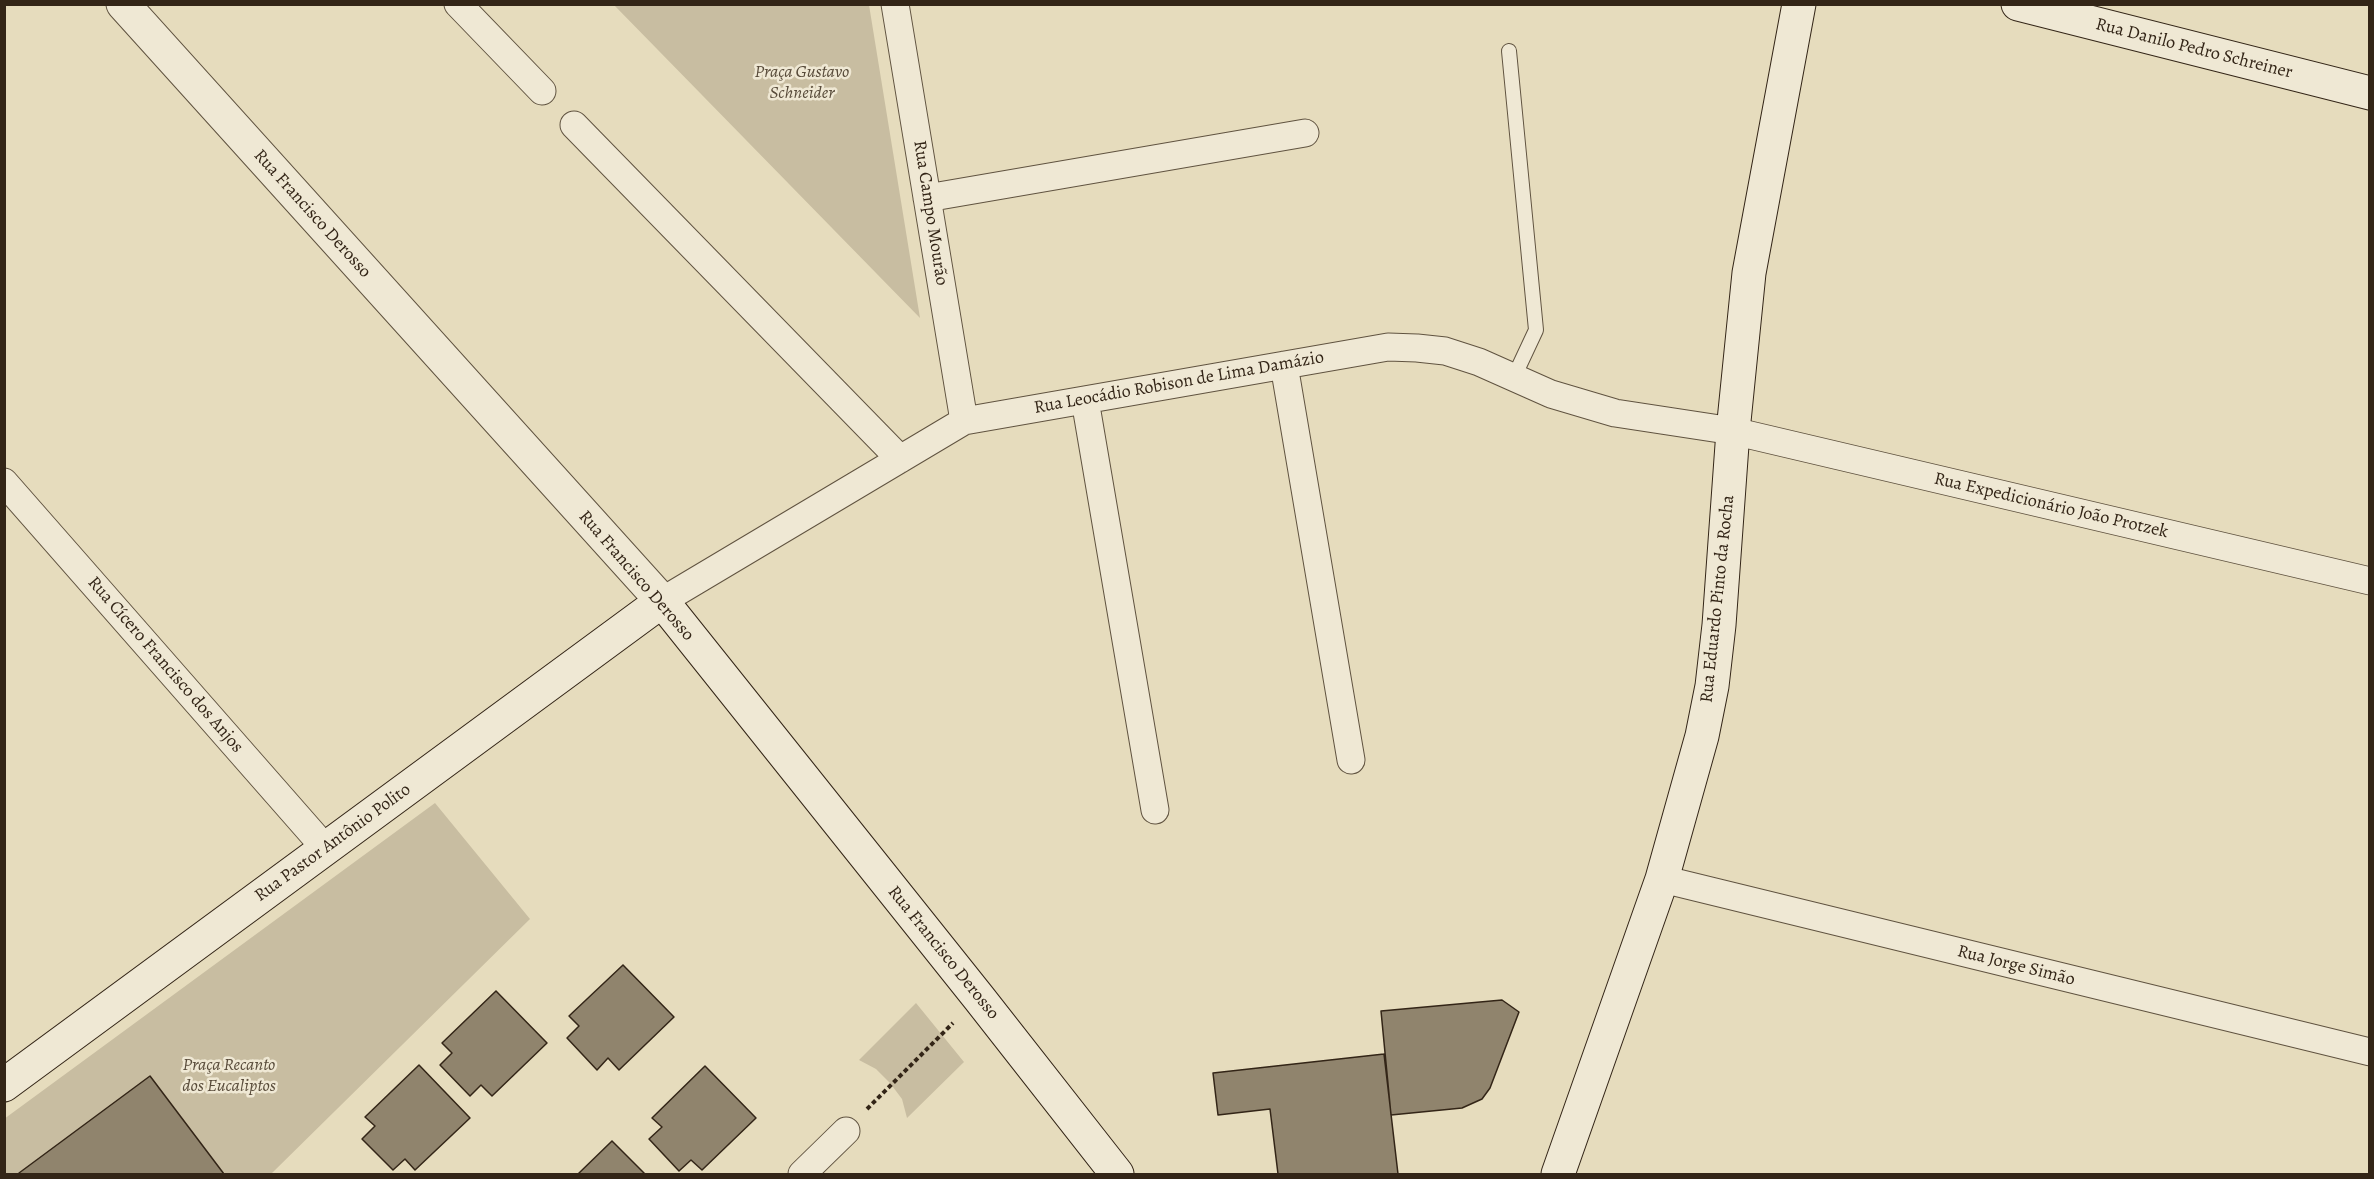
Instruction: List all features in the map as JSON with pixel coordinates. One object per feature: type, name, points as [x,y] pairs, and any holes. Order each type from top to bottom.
[{"type":"main road","name":"Rua Francisco Derosso","points":[[123,4],[662,601],[1117,1174]]},
{"type":"main road","name":"Rua Eduardo Pinto da Rocha","points":[[1558,1174],[1662,879],[1702,736],[1712,686],[1719,625],[1733,431],[1749,273],[1799,4]]},
{"type":"main road","name":"Rua Danilo Pedro Schreiner","points":[[2018,4],[2370,93]]},
{"type":"main road","name":"Rua Pastor Antônio Polito","points":[[9,1073],[326,849],[662,601]]},
{"type":"street","points":[[458,4],[542,91]]},
{"type":"street","name":"Rua Campo Mourão","points":[[895,4],[964,421]]},
{"type":"street","points":[[574,125],[900,459]]},
{"type":"street","points":[[927,198],[1305,133]]},
{"type":"street","name":"Rua Leocádio Robison de Lima Damázio","points":[[662,601],[964,421],[1388,347],[1445,351],[1562,398],[1615,413],[1733,431]]},
{"type":"street","points":[[1284,365],[1351,760]]},
{"type":"street","points":[[1085,400],[1155,810]]},
{"type":"street","name":"Rua Expedicionário João Protzek","points":[[1733,431],[2370,581]]},
{"type":"street","name":"Rua Cícero Francisco dos Anjos","points":[[4,482],[326,849]]},
{"type":"street","name":"Rua Jorge Simão","points":[[1662,879],[2370,1052]]},
{"type":"street","points":[[802,1174],[846,1131]]},
{"type":"lane","points":[[1509,51],[1536,330],[1514,377]]},
{"type":"path","points":[[846,1131],[979,998]]},
{"type":"green space","name":"Praça Gustavo Schneider","points":[[614,5],[869,5],[920,318]]},
{"type":"green space","name":"Praça Recanto dos Eucaliptos","points":[[435,803],[530,919],[271,1174],[5,1174],[4,1119]]},
{"type":"green space","points":[[916,1003],[964,1062],[907,1118],[902,1099],[890,1083],[876,1069],[859,1060]]},
{"type":"building","points":[[623,965],[674,1017],[619,1070],[608,1058],[597,1070],[567,1038],[579,1026],[569,1016]]},
{"type":"building","points":[[496,991],[547,1043],[492,1096],[481,1085],[470,1096],[440,1065],[452,1053],[442,1043]]},
{"type":"building","points":[[1502,1000],[1519,1012],[1490,1088],[1482,1099],[1462,1108],[1391,1115],[1381,1011]]},
{"type":"building","points":[[1384,1054],[1398,1174],[1278,1174],[1270,1109],[1218,1115],[1213,1073]]},
{"type":"building","points":[[419,1065],[470,1118],[415,1170],[405,1159],[393,1170],[362,1139],[375,1126],[365,1117]]},
{"type":"building","points":[[705,1066],[756,1118],[702,1170],[691,1160],[679,1171],[649,1139],[662,1127],[652,1118]]},
{"type":"building","points":[[150,1076],[224,1174],[19,1173]]},
{"type":"building","points":[[612,1141],[645,1174],[578,1174]]}]
